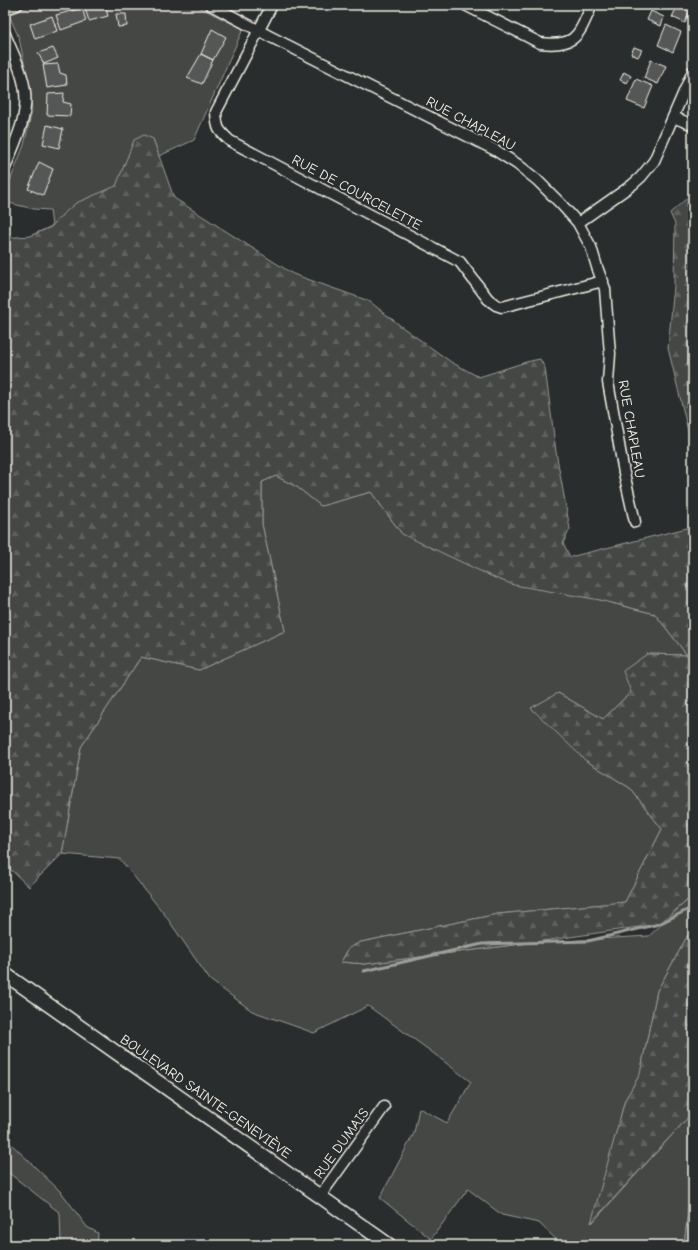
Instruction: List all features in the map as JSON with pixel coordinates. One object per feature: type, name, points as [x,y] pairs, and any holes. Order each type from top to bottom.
[{"type":"main road","name":"BOULEVARD SAINTE-GENEVIÈVE","points":[[5,974],[389,1245]]},
{"type":"street","points":[[5,8],[17,5]]},
{"type":"street","name":"RUE CHAPLEAU","points":[[211,5],[259,31],[495,150],[517,164],[537,180],[578,223],[591,246],[596,267],[605,289],[610,354],[608,382],[624,473],[635,522]]},
{"type":"street","name":"RUE DE COURCELETTE","points":[[272,5],[216,112],[217,124],[220,132],[230,141],[460,262],[488,299],[496,305],[502,307],[603,281]]},
{"type":"street","points":[[465,5],[540,43],[553,44],[573,40],[578,35],[592,5]]},
{"type":"street","points":[[5,34],[20,72],[25,90],[26,102],[23,118],[7,157],[5,168]]},
{"type":"street","points":[[578,223],[642,177],[654,161],[693,71]]},
{"type":"street","points":[[674,117],[693,125]]},
{"type":"street","name":"RUE DUMAIS","points":[[320,1196],[384,1107]]},
{"type":"green space","points":[[32,5],[195,5],[243,29],[194,140],[159,156],[153,139],[116,186],[5,309],[30,236],[52,226],[50,210],[34,209],[5,202],[5,194],[24,145],[32,111],[19,38],[9,15]]},
{"type":"green space","points":[[144,135],[153,139],[174,198],[293,274],[369,301],[451,362],[479,377],[540,359],[545,368],[556,452],[570,529],[563,543],[570,557],[691,527],[693,525],[693,892],[691,897],[659,924],[529,943],[365,964],[341,962],[349,948],[361,942],[498,914],[625,902],[662,829],[630,788],[585,760],[531,708],[558,693],[603,719],[631,692],[623,671],[647,654],[687,655],[655,614],[600,600],[514,585],[495,578],[402,534],[371,492],[321,506],[297,487],[276,476],[262,482],[262,524],[285,631],[199,670],[141,657],[81,747],[62,854],[29,887],[5,864],[5,238],[30,236],[51,227],[76,203],[116,186],[134,140]]},
{"type":"green space","points":[[693,193],[693,451],[668,348],[674,286],[675,224],[670,213]]},
{"type":"green space","points":[[276,476],[297,487],[321,506],[371,492],[402,534],[600,600],[655,614],[687,655],[647,654],[631,692],[603,719],[558,693],[585,760],[630,788],[662,829],[625,902],[498,914],[361,942],[349,948],[341,962],[365,964],[529,943],[649,936],[691,897],[693,899],[693,926],[657,991],[640,1074],[625,1100],[592,1223],[693,1112],[693,1172],[684,1245],[562,1245],[539,1223],[502,1215],[468,1189],[431,1239],[380,1198],[414,1133],[419,1108],[447,1123],[471,1082],[368,1006],[314,1033],[252,1011],[210,980],[165,915],[120,859],[62,854],[81,747],[141,657],[199,670],[285,631],[262,524],[262,482]]},
{"type":"green space","points":[[693,926],[693,1112],[591,1223],[625,1100],[640,1074],[657,991]]},
{"type":"green space","points":[[5,1138],[62,1193],[87,1227],[98,1233],[97,1245],[61,1245],[60,1213],[5,1170]]},
{"type":"green space","points":[[693,1172],[693,1245],[684,1245]]},
{"type":"building","points":[[96,5],[105,5],[108,16],[89,21],[85,8]]},
{"type":"building","points":[[678,5],[692,5],[685,23],[672,17]]},
{"type":"building","points":[[82,8],[86,21],[61,30],[56,15]]},
{"type":"building","points":[[651,11],[664,17],[661,26],[647,20]]},
{"type":"building","points":[[116,14],[126,14],[127,26],[118,27]]},
{"type":"building","points":[[52,16],[57,31],[35,39],[30,24]]},
{"type":"building","points":[[666,25],[681,32],[673,52],[658,45]]},
{"type":"building","points":[[212,29],[226,37],[213,60],[201,54]]},
{"type":"building","points":[[634,47],[642,50],[638,57],[631,54]]},
{"type":"building","points":[[53,48],[58,58],[44,64],[38,53]]},
{"type":"building","points":[[201,54],[213,60],[202,84],[187,78]]},
{"type":"building","points":[[651,60],[666,66],[658,84],[644,78]]},
{"type":"building","points":[[58,64],[60,73],[66,75],[67,85],[47,88],[43,65]]},
{"type":"building","points":[[624,72],[631,76],[627,83],[620,80]]},
{"type":"building","points":[[636,79],[653,86],[644,108],[627,101]]},
{"type":"building","points":[[64,93],[63,102],[71,104],[70,116],[47,115],[48,94]]},
{"type":"building","points":[[47,125],[63,129],[59,148],[43,144]]},
{"type":"building","points":[[39,162],[53,169],[43,195],[28,189]]},
{"type":"waterway","points":[[364,971],[482,944],[588,941],[659,924],[689,909],[693,905]]}]
